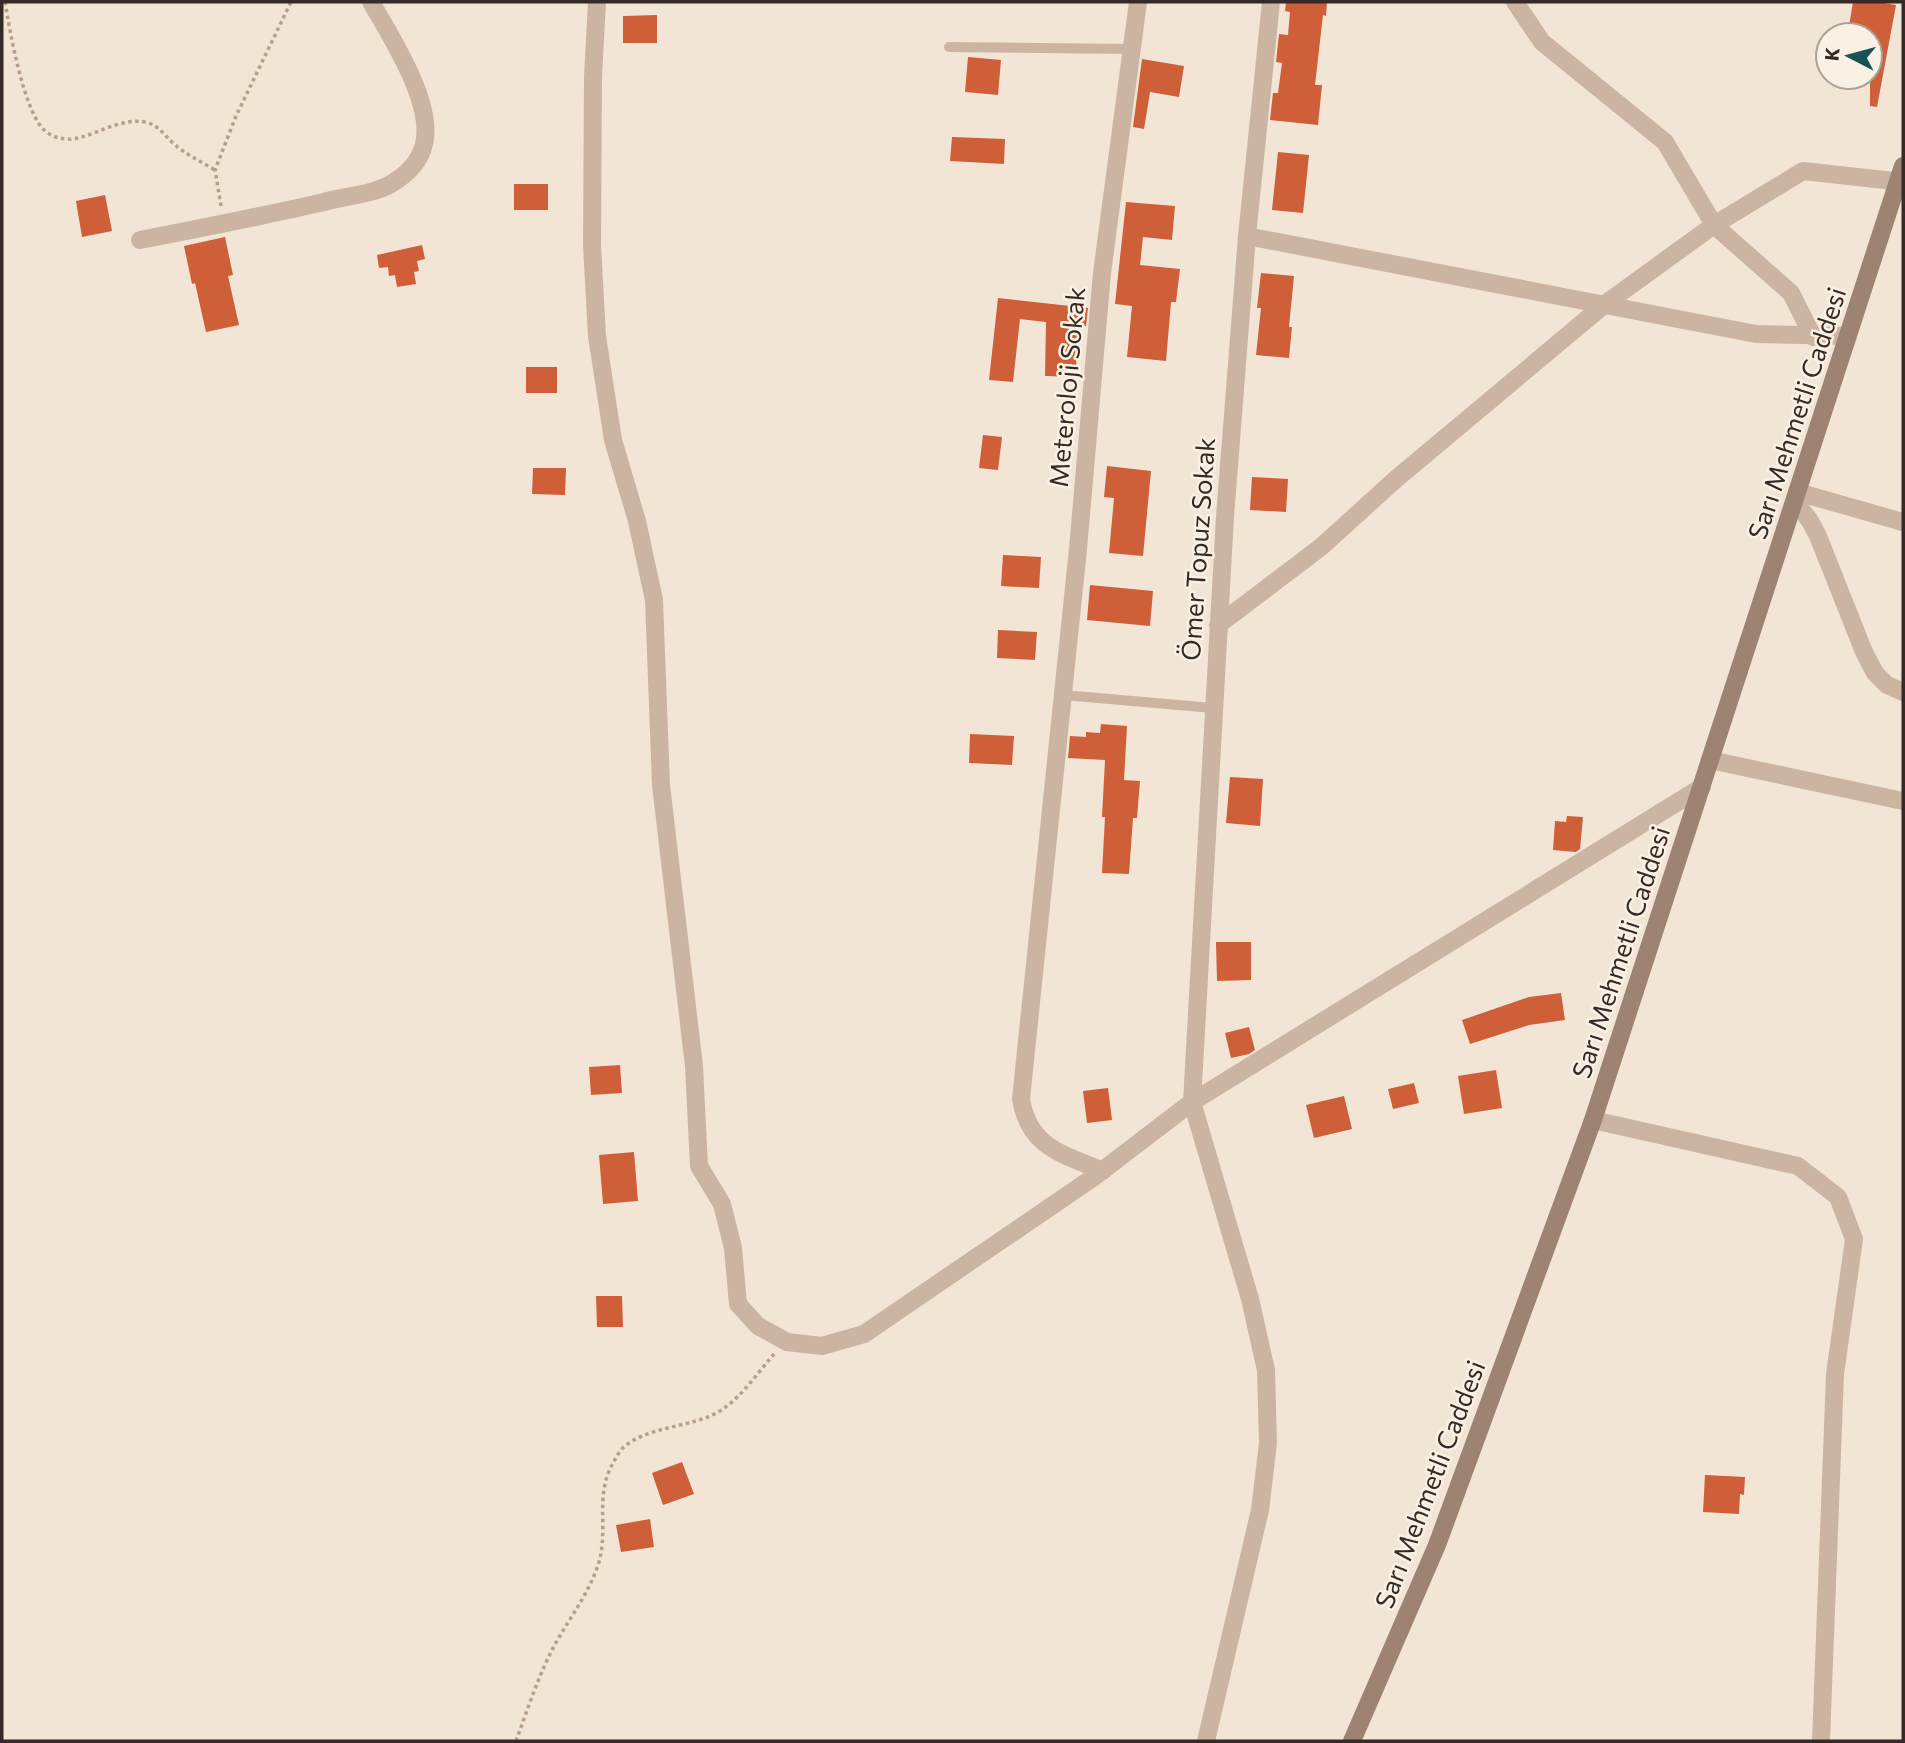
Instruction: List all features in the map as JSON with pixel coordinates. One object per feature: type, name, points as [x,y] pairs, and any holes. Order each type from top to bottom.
[{"type":"street","points":[[141,240],[282,212],[389,185],[406,173],[418,160],[424,143],[425,118],[411,77],[371,2]]},
{"type":"street","points":[[597,2],[593,77],[592,245],[597,336],[613,440],[637,521],[654,600],[661,785],[694,1066],[699,1166],[722,1203],[733,1248],[738,1304],[758,1326],[787,1342],[822,1346],[863,1334],[1103,1171],[1192,1102],[1702,787]]},
{"type":"street","name":"Meteroloji Sokak","points":[[1103,1171],[1051,1149],[1041,1141],[1027,1121],[1021,1099],[1078,549],[1102,273],[1138,2]]},
{"type":"street","name":"Ömer Topuz Sokak","points":[[1206,1741],[1260,1510],[1268,1443],[1266,1370],[1250,1299],[1192,1102],[1225,517],[1247,236],[1272,2]]},
{"type":"street","points":[[1515,2],[1542,42],[1665,142],[1714,225],[1791,293],[1813,337]]},
{"type":"street","points":[[1218,625],[1321,547],[1396,479],[1605,304],[1714,225],[1803,171],[1902,177]]},
{"type":"street","name":"Sarı Mehmetli Caddesi","points":[[1352,1741],[1437,1545],[1593,1120],[1902,177]]},
{"type":"street","points":[[1247,236],[1756,334],[1848,336]]},
{"type":"street","points":[[1796,497],[1903,522]]},
{"type":"street","points":[[1796,497],[1818,536],[1856,634],[1875,673],[1887,685],[1903,692]]},
{"type":"street","points":[[1710,760],[1903,801]]},
{"type":"street","points":[[1593,1120],[1798,1166],[1838,1197],[1854,1239],[1835,1374],[1821,1741]]},
{"type":"lane","points":[[949,47],[1132,49]]},
{"type":"lane","points":[[1063,695],[1213,708]]},
{"type":"path","points":[[5,2],[14,52],[33,114],[44,130],[58,139],[75,139],[124,123],[144,122],[161,128],[175,145],[215,170]]},
{"type":"path","points":[[225,223],[215,170],[236,116],[291,2]]},
{"type":"path","points":[[516,1741],[551,1651],[591,1582],[599,1562],[602,1543],[602,1497],[609,1469],[623,1446],[649,1433],[719,1411],[738,1396],[787,1342]]},
{"type":"building","points":[[1286,2],[1327,2],[1315,85],[1322,85],[1318,125],[1270,120],[1273,93],[1278,93],[1282,63],[1276,62],[1279,34],[1288,35],[1290,12],[1285,11]]},
{"type":"building","points":[[1853,2],[1896,5],[1884,69],[1884,21],[1850,21]]},
{"type":"building","points":[[657,15],[657,43],[623,43],[623,16]]},
{"type":"building","points":[[968,57],[1001,60],[998,95],[965,92]]},
{"type":"building","points":[[1142,59],[1184,66],[1179,97],[1150,92],[1144,129],[1133,127]]},
{"type":"building","points":[[1870,91],[1880,91],[1877,107],[1870,106]]},
{"type":"building","points":[[952,137],[1005,139],[1004,164],[950,161]]},
{"type":"building","points":[[1278,152],[1309,155],[1303,213],[1272,210]]},
{"type":"building","points":[[514,184],[548,184],[548,210],[514,210]]},
{"type":"building","points":[[105,195],[112,231],[82,237],[76,201]]},
{"type":"building","points":[[1126,202],[1175,206],[1172,240],[1143,237],[1140,265],[1180,269],[1176,302],[1171,302],[1166,361],[1127,357],[1132,306],[1115,304]]},
{"type":"building","points":[[225,237],[233,275],[228,276],[239,325],[206,332],[184,246]]},
{"type":"building","points":[[422,245],[425,259],[417,261],[419,271],[414,272],[416,284],[397,287],[395,275],[389,276],[388,267],[379,268],[377,255]]},
{"type":"building","points":[[1261,273],[1294,276],[1289,358],[1256,355],[1261,308],[1257,308]]},
{"type":"building","points":[[998,298],[1088,308],[1086,326],[1077,325],[1076,377],[1045,376],[1046,322],[1020,319],[1013,382],[989,380]]},
{"type":"building","points":[[526,367],[557,367],[557,393],[526,393]]},
{"type":"building","points":[[983,435],[1002,437],[998,470],[979,468]]},
{"type":"building","points":[[1107,466],[1151,471],[1143,556],[1109,553],[1114,498],[1104,497]]},
{"type":"building","points":[[533,468],[566,468],[565,495],[532,494]]},
{"type":"building","points":[[1252,477],[1288,479],[1286,512],[1250,510]]},
{"type":"building","points":[[1003,555],[1041,557],[1039,588],[1001,586]]},
{"type":"building","points":[[1090,585],[1153,591],[1150,626],[1087,620]]},
{"type":"building","points":[[998,630],[1037,632],[1035,660],[997,658]]},
{"type":"building","points":[[1101,724],[1127,726],[1124,780],[1140,781],[1137,818],[1133,818],[1129,874],[1102,873],[1105,760],[1068,758],[1070,736],[1086,737],[1086,732],[1100,733]]},
{"type":"building","points":[[970,734],[1014,736],[1012,765],[969,763]]},
{"type":"building","points":[[1230,777],[1263,779],[1260,826],[1226,823]]},
{"type":"building","points":[[1567,816],[1583,817],[1580,849],[1576,852],[1553,850],[1555,821],[1566,822]]},
{"type":"building","points":[[1216,942],[1251,942],[1251,980],[1217,981]]},
{"type":"building","points":[[1561,993],[1565,1020],[1529,1025],[1470,1044],[1462,1020],[1529,997]]},
{"type":"building","points":[[1249,1027],[1255,1050],[1231,1058],[1225,1033]]},
{"type":"building","points":[[620,1065],[622,1093],[591,1095],[589,1067]]},
{"type":"building","points":[[1496,1070],[1502,1108],[1464,1114],[1458,1076]]},
{"type":"building","points":[[1414,1083],[1419,1103],[1393,1109],[1388,1089]]},
{"type":"building","points":[[1108,1088],[1112,1120],[1087,1123],[1083,1091]]},
{"type":"building","points":[[1344,1096],[1352,1129],[1314,1138],[1306,1105]]},
{"type":"building","points":[[634,1152],[638,1201],[603,1204],[599,1155]]},
{"type":"building","points":[[596,1296],[622,1296],[623,1327],[597,1327]]},
{"type":"building","points":[[682,1462],[694,1494],[663,1505],[652,1473]]},
{"type":"building","points":[[1705,1475],[1745,1477],[1744,1495],[1740,1494],[1739,1514],[1703,1512]]},
{"type":"building","points":[[650,1519],[654,1547],[621,1552],[616,1525]]}]
